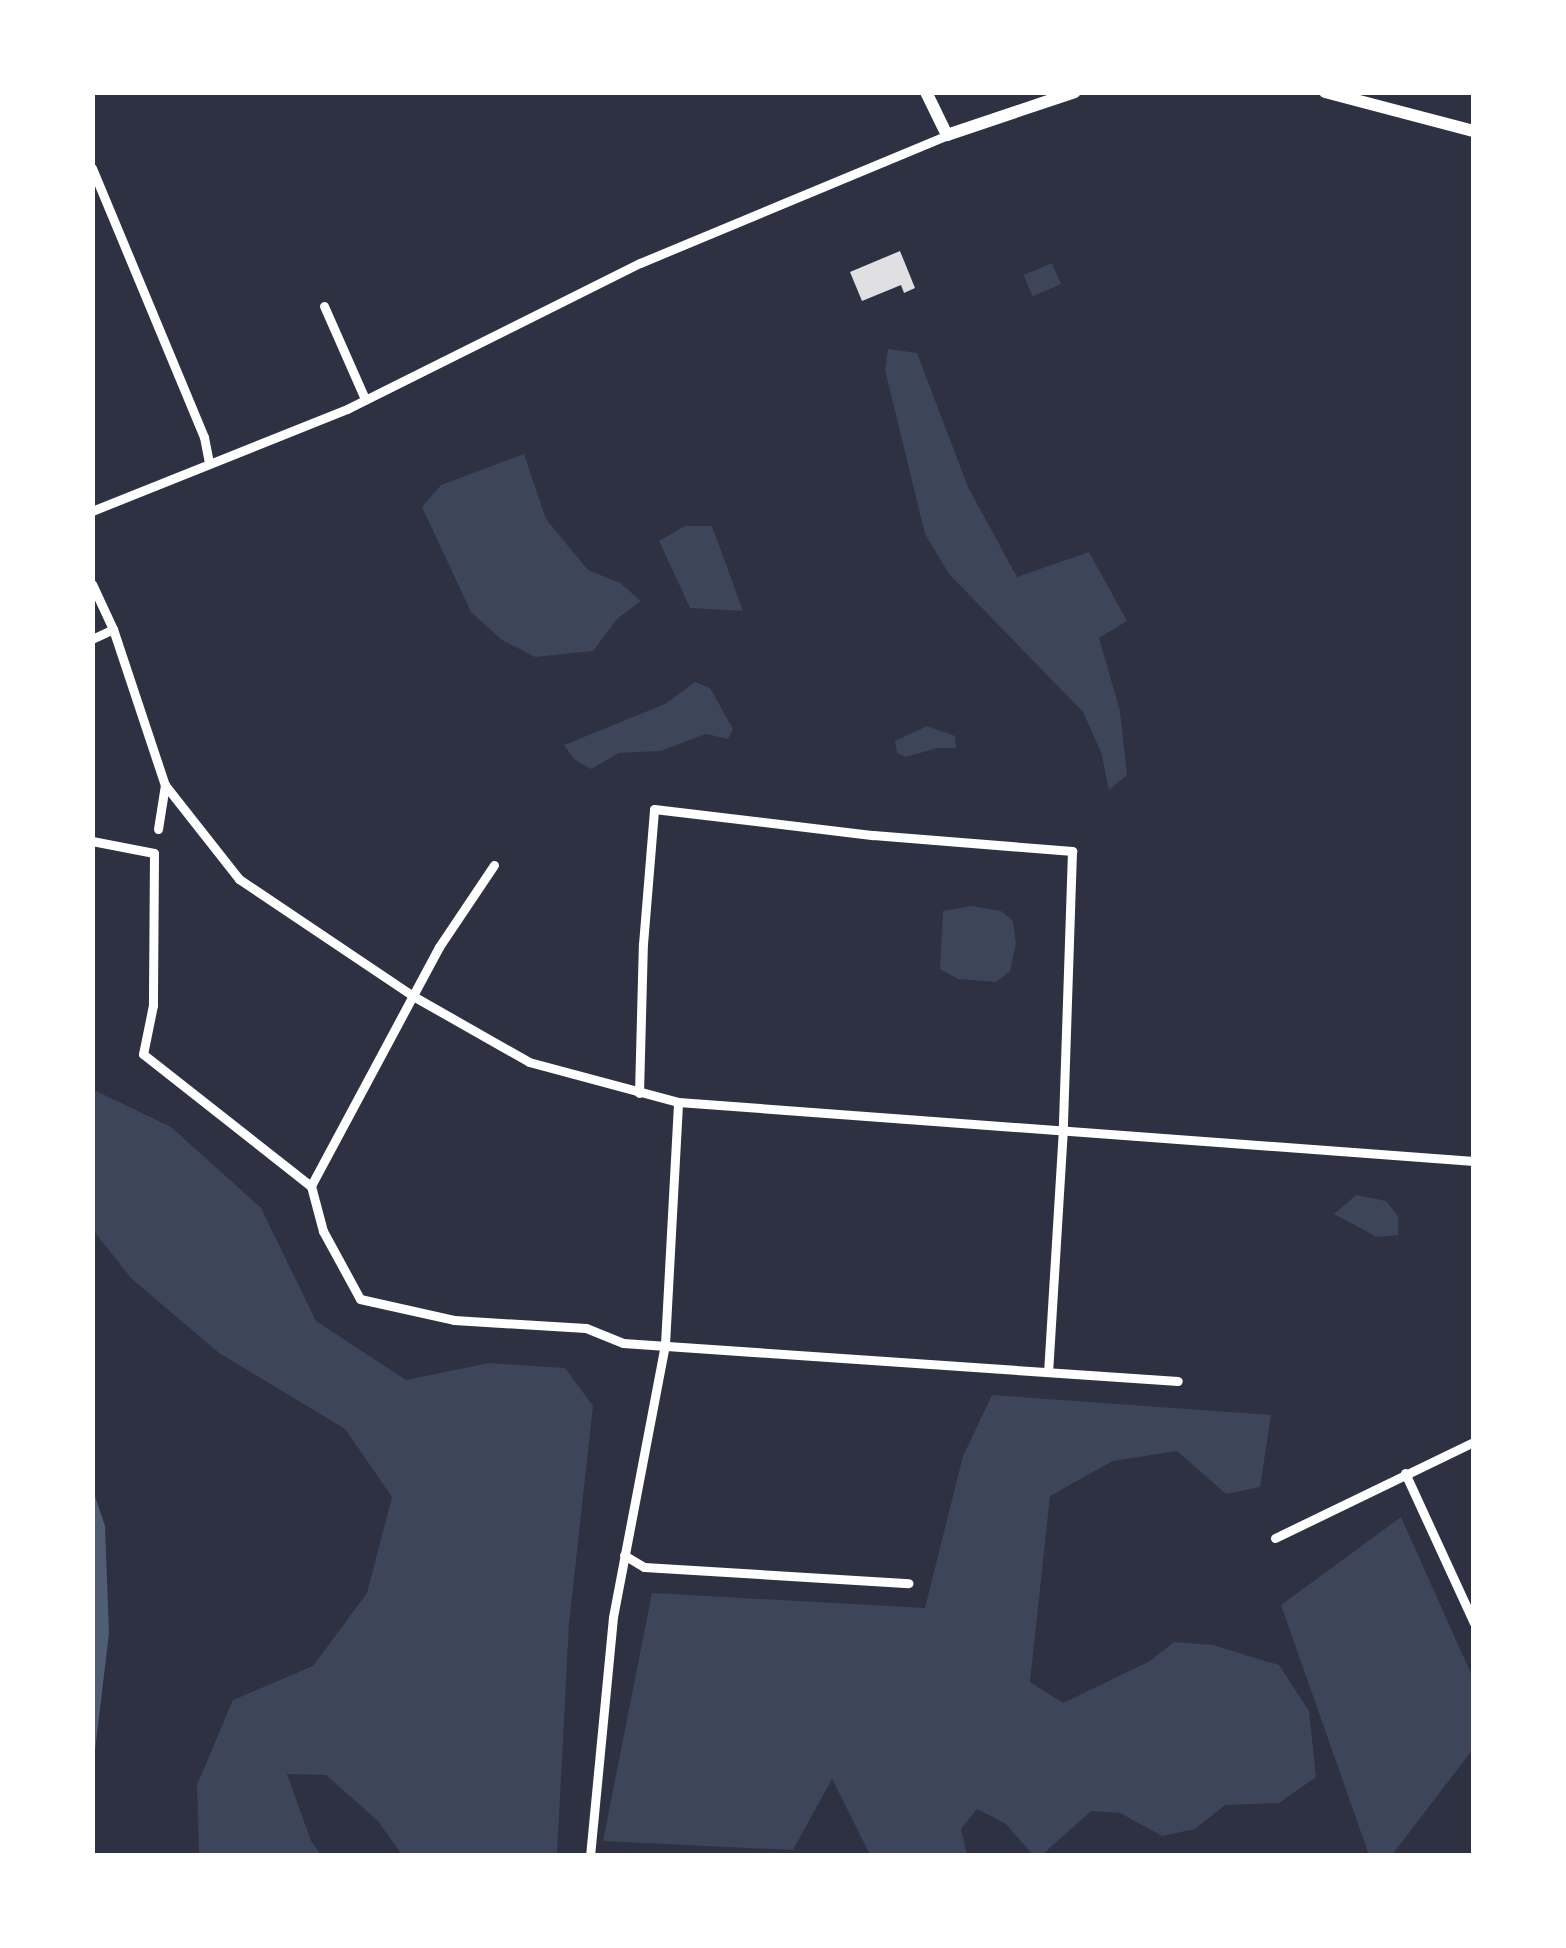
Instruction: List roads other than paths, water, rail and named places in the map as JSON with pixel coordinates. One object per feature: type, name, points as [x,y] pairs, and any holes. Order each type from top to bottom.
[{"type":"main road","points":[[926,92],[947,135],[1075,92]]},
{"type":"main road","points":[[1326,92],[1474,131]]},
{"type":"street","points":[[92,511],[365,399],[640,263],[947,135]]},
{"type":"street","points":[[92,169],[204,437],[209,463]]},
{"type":"street","points":[[324,306],[365,399]]},
{"type":"street","points":[[92,584],[113,629],[165,786],[239,879],[413,996],[529,1062],[678,1102],[1474,1161]]},
{"type":"street","points":[[92,639],[113,629]]},
{"type":"street","points":[[158,829],[165,786]]},
{"type":"street","points":[[638,1093],[643,944],[654,810],[874,835],[1072,851],[1063,1128],[1048,1371]]},
{"type":"street","points":[[92,841],[154,853],[153,1005],[143,1054],[312,1186],[323,1231],[360,1299],[454,1320],[586,1328],[623,1343],[1178,1381]]},
{"type":"street","points":[[312,1186],[439,946],[494,865]]},
{"type":"street","points":[[590,1856],[624,1555],[665,1344],[678,1102]]},
{"type":"street","points":[[1275,1538],[1474,1442]]},
{"type":"street","points":[[1405,1473],[1474,1622]]},
{"type":"street","points":[[624,1555],[644,1568],[910,1582]]}]
